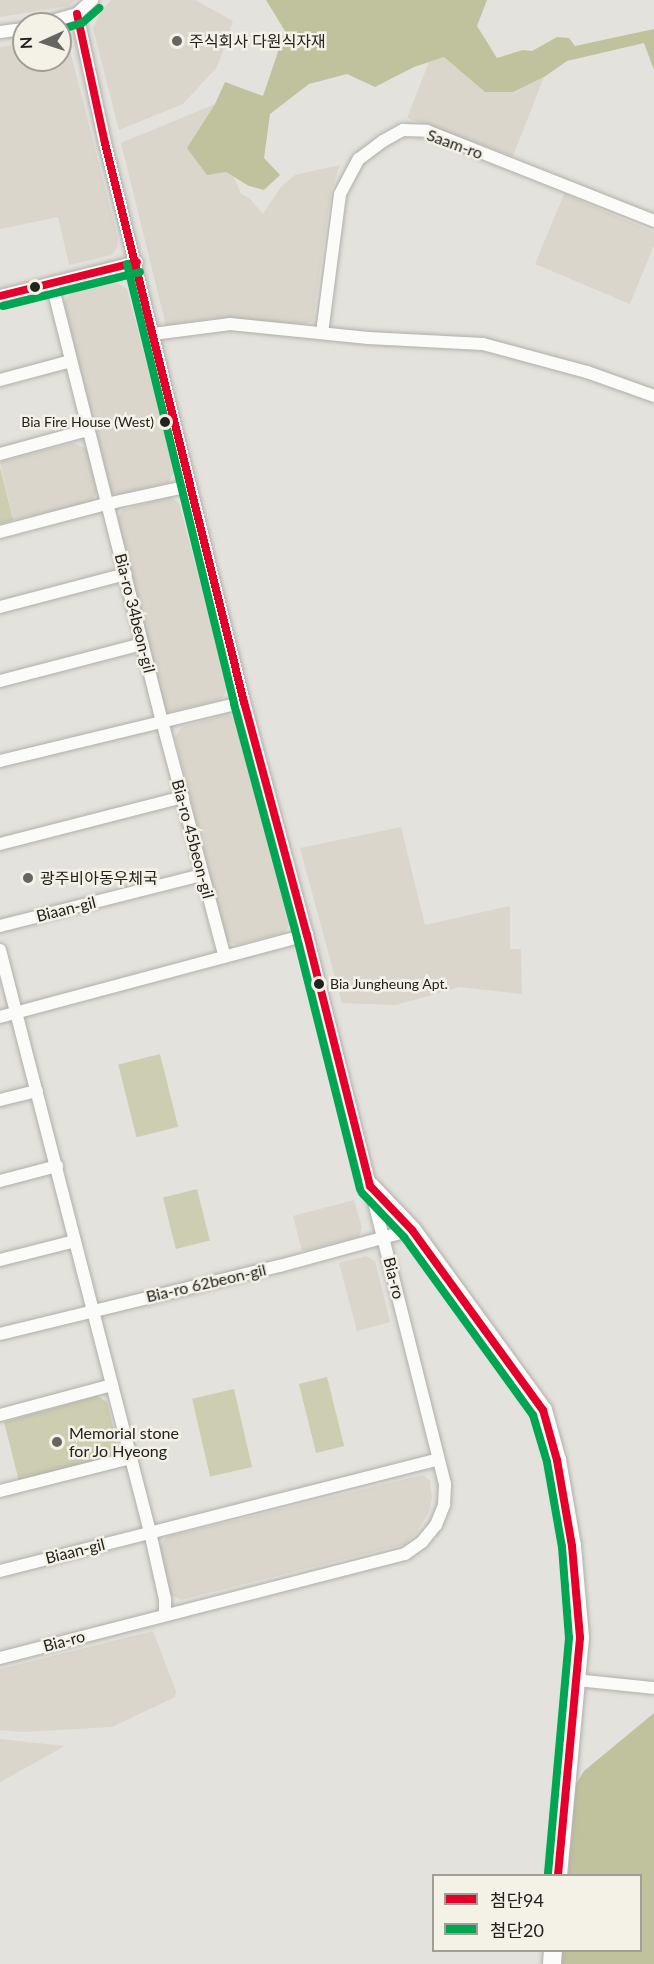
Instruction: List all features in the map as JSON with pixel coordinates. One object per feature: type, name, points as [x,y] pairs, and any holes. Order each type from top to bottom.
[{"type":"main road","points":[[370,1186],[412,1230],[543,1410],[557,1460],[572,1546],[580,1638],[558,1874]]},
{"type":"street","points":[[72,15],[92,0]]},
{"type":"street","name":"Bia-ro","points":[[0,1658],[405,1554],[429,1534],[444,1505],[445,1484],[307,935],[244,702],[137,262],[105,143],[76,14]]},
{"type":"street","name":"Saam-ro","points":[[322,333],[340,194],[359,159],[383,141],[404,130],[427,131],[654,221]]},
{"type":"street","points":[[1,292],[52,284],[137,262]]},
{"type":"street","name":"Bia-ro 34beon-gil","points":[[52,284],[162,721]]},
{"type":"street","points":[[153,334],[230,324],[483,344],[587,372],[654,396]]},
{"type":"street","points":[[0,380],[71,361]]},
{"type":"street","points":[[0,454],[88,430]]},
{"type":"street","points":[[0,532],[106,504],[190,486]]},
{"type":"street","points":[[0,607],[126,574]]},
{"type":"street","points":[[0,681],[142,644]]},
{"type":"street","points":[[0,761],[244,702]]},
{"type":"street","name":"Bia-ro 45beon-gil","points":[[162,721],[225,957]]},
{"type":"street","points":[[0,844],[183,797]]},
{"type":"street","name":"Biaan-gil","points":[[0,926],[202,875]]},
{"type":"street","points":[[0,1017],[307,935]]},
{"type":"street","points":[[0,950],[150,1532],[165,1599],[165,1615]]},
{"type":"street","points":[[0,1100],[37,1091]]},
{"type":"street","points":[[0,1180],[57,1166]]},
{"type":"street","name":"Bia-ro 62beon-gil","points":[[0,1334],[280,1266],[412,1230]]},
{"type":"street","points":[[0,1260],[75,1241]]},
{"type":"street","points":[[0,1415],[112,1385]]},
{"type":"street","points":[[0,1491],[130,1458]]},
{"type":"street","points":[[150,1532],[438,1459]]},
{"type":"street","name":"Biaan-gil","points":[[0,1571],[150,1532]]},
{"type":"street","points":[[576,1680],[654,1688]]},
{"type":"shaded area","points":[[0,0],[75,0],[69,6],[31,12],[12,12],[12,15],[0,17]]},
{"type":"shaded area","points":[[111,0],[195,0],[233,21],[217,67],[183,104],[119,130],[93,28],[101,11]]},
{"type":"shaded area","points":[[12,45],[12,72],[72,72],[72,59],[118,238],[117,248],[112,255],[69,265],[58,217],[0,229],[0,47]]},
{"type":"shaded area","points":[[444,57],[485,92],[513,92],[544,77],[513,156],[407,118],[429,62]]},
{"type":"shaded area","points":[[215,104],[188,148],[234,177],[241,194],[249,198],[263,214],[281,187],[295,175],[340,165],[331,191],[313,321],[305,324],[211,318],[166,326],[121,143]]},
{"type":"shaded area","points":[[564,194],[654,232],[654,245],[630,304],[535,264]]},
{"type":"shaded area","points":[[114,281],[127,289],[175,471],[168,483],[118,495],[111,492],[64,303],[70,293]]},
{"type":"shaded area","points":[[73,443],[87,449],[97,493],[91,502],[13,520],[0,462]]},
{"type":"shaded area","points":[[170,497],[179,503],[228,688],[221,700],[170,712],[164,709],[116,520],[122,510]]},
{"type":"shaded area","points":[[228,714],[237,720],[291,922],[284,933],[236,945],[226,940],[175,737],[182,727]]},
{"type":"shaded area","points":[[401,827],[425,925],[510,906],[510,949],[521,949],[522,994],[460,987],[396,1005],[342,1003],[300,848]]},
{"type":"shaded area","points":[[354,1200],[362,1227],[359,1237],[302,1251],[293,1216]]},
{"type":"shaded area","points":[[366,1256],[375,1261],[390,1322],[357,1331],[339,1263]]},
{"type":"shaded area","points":[[422,1475],[430,1480],[432,1497],[429,1512],[417,1532],[405,1544],[181,1600],[170,1594],[160,1546],[166,1537]]},
{"type":"shaded area","points":[[153,1631],[176,1691],[175,1697],[112,1727],[22,1732],[0,1730],[0,1669]]},
{"type":"shaded area","points":[[0,1739],[65,1746],[0,1782]]},
{"type":"green space","points":[[266,0],[487,0],[477,26],[497,58],[523,50],[532,51],[557,37],[569,38],[575,46],[654,29],[654,70],[644,43],[567,61],[544,77],[513,92],[485,92],[444,57],[414,67],[375,87],[347,74],[309,84],[270,114],[264,158],[280,175],[264,190],[249,186],[226,172],[207,175],[187,148],[215,104],[225,82],[263,96],[285,31]]},
{"type":"green space","points":[[0,467],[13,520],[0,524]]},
{"type":"green space","points":[[160,1054],[178,1127],[136,1137],[118,1064]]},
{"type":"green space","points":[[197,1189],[210,1240],[176,1249],[163,1197]]},
{"type":"green space","points":[[327,1377],[344,1446],[316,1453],[299,1384]]},
{"type":"green space","points":[[234,1389],[252,1467],[210,1477],[192,1399]]},
{"type":"green space","points":[[97,1396],[107,1402],[118,1447],[113,1456],[19,1481],[4,1422]]},
{"type":"green space","points":[[654,1713],[654,1964],[560,1964],[561,1952],[642,1952],[642,1874],[568,1874],[576,1784],[584,1771]]},
{"type":"transit line","name":"첨단20","points":[[72,26],[82,23],[99,8]]},
{"type":"transit line","name":"첨단94","points":[[77,14],[105,143],[244,702],[307,935],[370,1186]]},
{"type":"transit line","name":"첨단94","points":[[0,296],[137,262]]},
{"type":"transit line","name":"첨단20","points":[[127,264],[234,704],[297,938],[360,1189]]},
{"type":"transit line","name":"첨단20","points":[[3,306],[140,272]]},
{"type":"transit line","name":"첨단94","points":[[370,1186],[412,1230],[543,1410],[557,1460],[572,1546],[580,1638],[558,1874]]},
{"type":"transit line","name":"첨단20","points":[[362,1193],[404,1237],[533,1415],[547,1462],[562,1547],[569,1638],[548,1874]]},
{"type":"place","name":"주식회사 다원식자재","points":[[177,41]]},
{"type":"place","name":"Bia Fire House (West)","points":[[165,422]]},
{"type":"place","name":"광주비아동우체국","points":[[28,878]]},
{"type":"place","name":"Bia Jungheung Apt.","points":[[319,984]]},
{"type":"place","name":"Memorial stone for Jo Hyeong","points":[[57,1442]]}]
